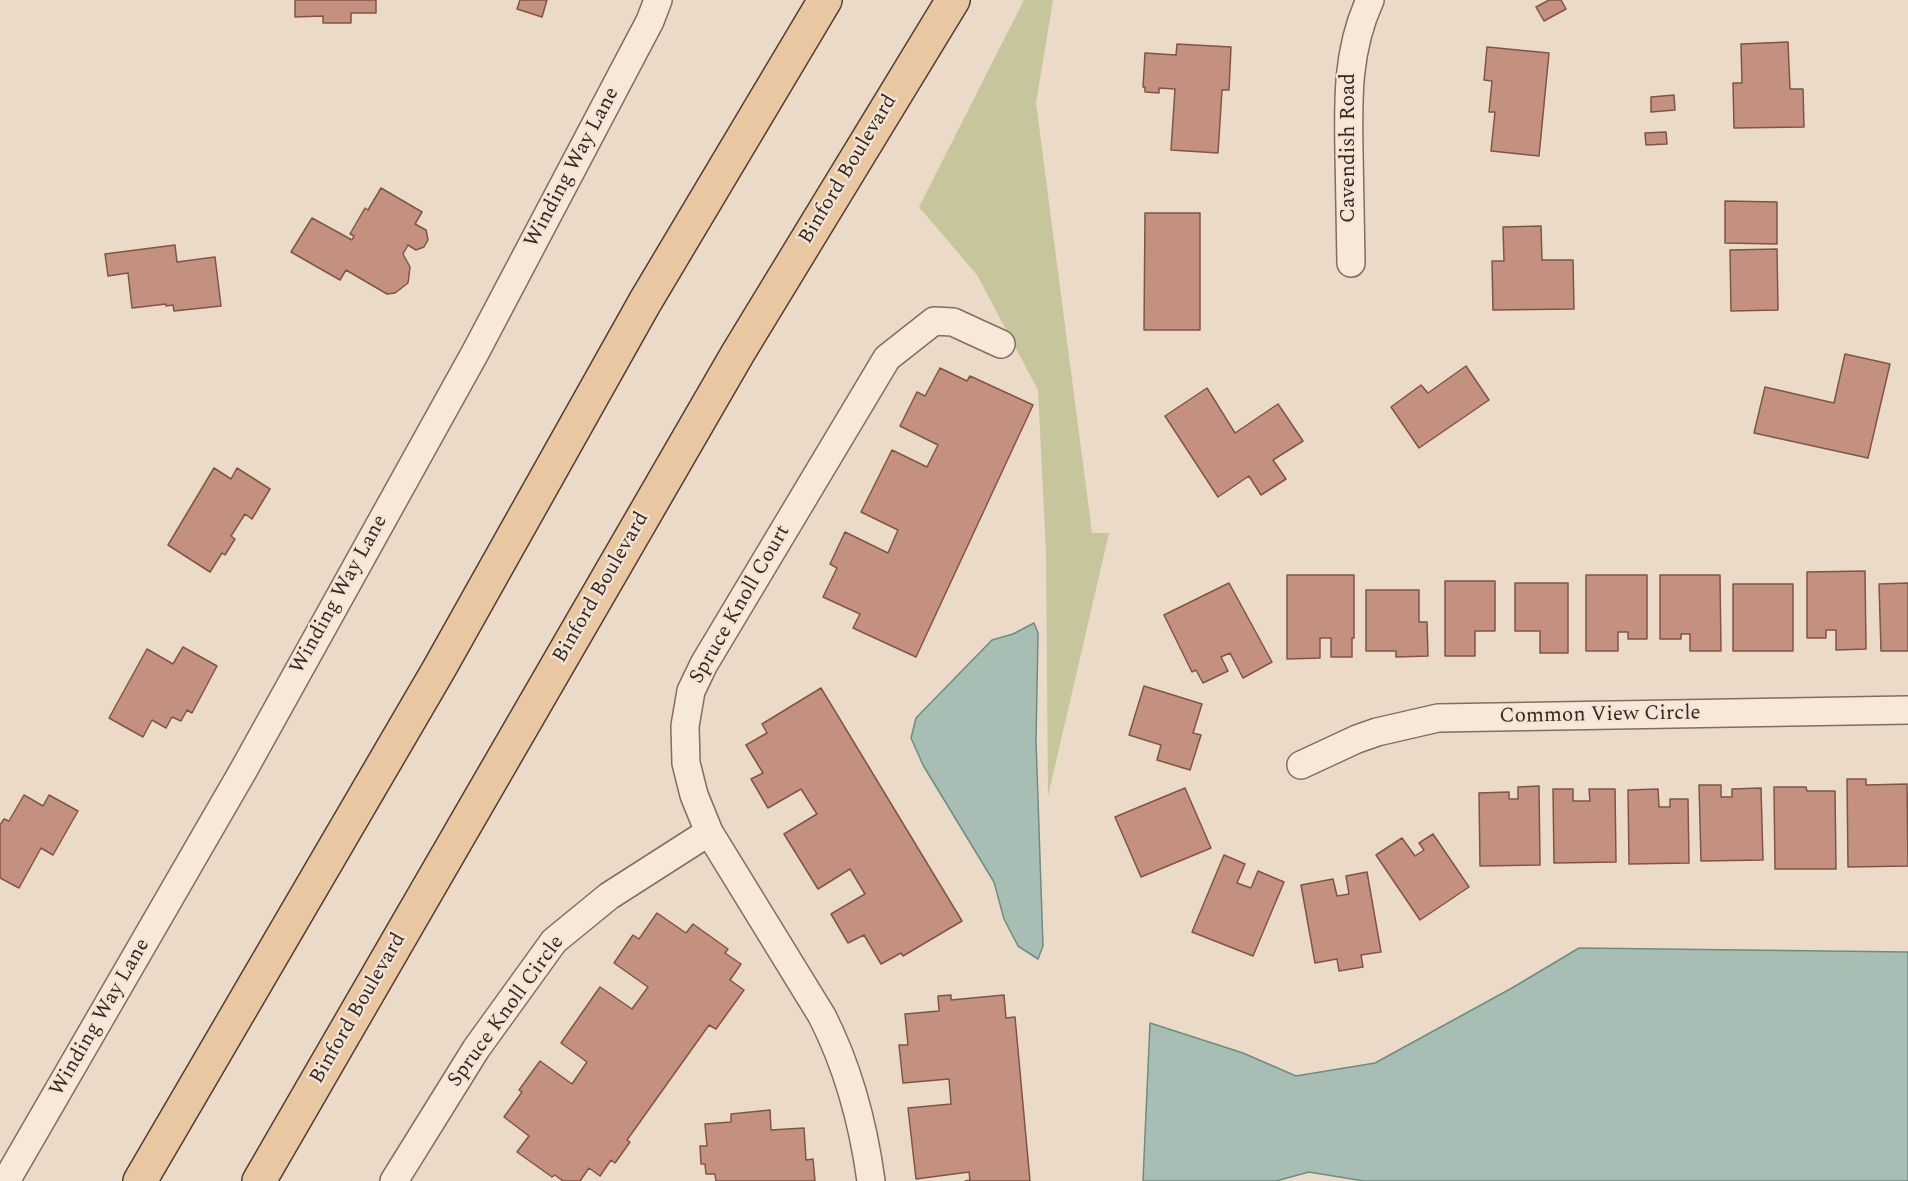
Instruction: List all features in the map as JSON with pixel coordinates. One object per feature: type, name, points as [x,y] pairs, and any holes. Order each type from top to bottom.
[{"type":"main road","points":[[140,1181],[439,669],[645,302],[825,0]]},
{"type":"main road","name":"Binford Boulevard","points":[[259,1181],[732,363],[953,0]]},
{"type":"street","name":"Winding Way Lane","points":[[6,1181],[243,771],[475,352],[650,21],[658,0]]},
{"type":"street","name":"Cavendish Road","points":[[1351,263],[1348,85],[1354,44],[1361,18],[1370,0]]},
{"type":"street","name":"Spruce Knoll Court","points":[[871,1181],[862,1122],[848,1073],[836,1043],[822,1016],[710,832],[694,795],[686,763],[685,726],[690,691],[887,358],[934,321],[953,322],[1001,344]]},
{"type":"street","name":"Common View Circle","points":[[1301,765],[1356,739],[1438,718],[1908,710]]},
{"type":"street","name":"Spruce Knoll Circle","points":[[394,1181],[476,1049],[554,941],[609,897],[710,832]]},
{"type":"shaded area","points":[[1024,0],[1053,0],[1036,103],[1092,533],[1109,533],[1048,796],[1046,552],[1038,390],[977,275],[919,207]]},
{"type":"shaded area","points":[[1034,623],[1038,633],[1036,741],[1043,946],[1038,959],[1018,946],[1004,919],[994,882],[923,765],[911,738],[916,718],[992,640],[1013,634]]},
{"type":"shaded area","points":[[1579,948],[1908,952],[1908,1181],[1364,1181],[1309,1172],[1276,1181],[1143,1181],[1150,1023],[1243,1053],[1296,1076],[1375,1063],[1512,988]]},
{"type":"building","points":[[295,0],[376,0],[376,13],[351,13],[351,23],[323,23],[323,16],[295,17]]},
{"type":"building","points":[[520,0],[547,0],[542,17],[517,9]]},
{"type":"building","points":[[1549,0],[1561,0],[1566,9],[1544,21],[1536,7]]},
{"type":"building","points":[[1788,42],[1790,89],[1803,89],[1804,127],[1734,128],[1733,83],[1742,83],[1741,44]]},
{"type":"building","points":[[1177,44],[1231,47],[1229,90],[1222,90],[1218,153],[1171,150],[1175,89],[1159,88],[1159,93],[1145,92],[1145,87],[1143,87],[1145,53],[1176,55]]},
{"type":"building","points":[[1487,47],[1549,53],[1539,156],[1491,151],[1495,112],[1489,112],[1492,81],[1484,80]]},
{"type":"building","points":[[1674,95],[1675,110],[1651,112],[1651,97]]},
{"type":"building","points":[[1666,132],[1667,144],[1646,145],[1645,133]]},
{"type":"building","points":[[381,188],[422,212],[415,224],[426,230],[428,240],[424,247],[416,250],[408,245],[403,254],[410,267],[408,283],[395,293],[387,294],[346,270],[340,280],[291,252],[312,218],[352,240],[354,236],[350,234],[365,208],[368,210]]},
{"type":"building","points":[[1725,201],[1777,202],[1777,244],[1725,243]]},
{"type":"building","points":[[1145,213],[1200,213],[1200,330],[1144,330]]},
{"type":"building","points":[[1541,226],[1542,260],[1573,260],[1574,309],[1493,310],[1492,261],[1504,261],[1503,227]]},
{"type":"building","points":[[175,245],[177,262],[215,257],[221,306],[174,311],[173,305],[166,306],[166,304],[132,308],[128,273],[108,276],[105,254]]},
{"type":"building","points":[[1777,249],[1778,310],[1731,311],[1730,250]]},
{"type":"building","points":[[1845,354],[1890,364],[1868,458],[1754,433],[1765,387],[1834,403]]},
{"type":"building","points":[[1466,366],[1489,400],[1419,448],[1391,407],[1421,385],[1428,393]]},
{"type":"building","points":[[940,368],[967,381],[970,376],[1033,405],[916,657],[853,628],[860,614],[823,597],[837,568],[830,564],[845,532],[888,553],[898,530],[861,512],[892,450],[927,467],[938,445],[900,426],[917,392],[925,396]]},
{"type":"building","points":[[1207,388],[1235,433],[1278,404],[1303,441],[1273,460],[1286,479],[1261,495],[1249,476],[1218,497],[1165,416]]},
{"type":"building","points":[[214,468],[231,479],[237,468],[270,489],[252,519],[245,514],[231,536],[235,539],[225,555],[222,553],[210,572],[168,545]]},
{"type":"building","points":[[1865,571],[1866,649],[1836,650],[1836,630],[1826,630],[1826,638],[1807,638],[1807,572]]},
{"type":"building","points":[[1287,575],[1354,575],[1352,657],[1331,657],[1331,638],[1320,638],[1320,658],[1287,659]]},
{"type":"building","points":[[1586,575],[1647,575],[1647,639],[1628,639],[1628,632],[1618,632],[1618,651],[1586,651]]},
{"type":"building","points":[[1660,575],[1720,575],[1721,651],[1690,651],[1690,634],[1681,634],[1681,639],[1660,639]]},
{"type":"building","points":[[1445,581],[1495,581],[1495,631],[1475,631],[1475,656],[1445,656]]},
{"type":"building","points":[[1229,583],[1272,662],[1243,678],[1230,653],[1221,657],[1228,671],[1203,683],[1196,670],[1192,672],[1164,615]]},
{"type":"building","points":[[1515,583],[1568,583],[1568,653],[1540,653],[1540,631],[1515,631]]},
{"type":"building","points":[[1908,583],[1908,651],[1881,651],[1879,584]]},
{"type":"building","points":[[1733,584],[1793,584],[1793,651],[1733,651]]},
{"type":"building","points":[[1366,590],[1419,590],[1419,622],[1427,622],[1428,656],[1396,657],[1396,651],[1366,651]]},
{"type":"building","points":[[183,647],[217,666],[192,713],[187,710],[181,721],[172,717],[166,728],[152,720],[143,737],[109,718],[147,649],[173,664]]},
{"type":"building","points":[[1144,686],[1202,704],[1193,733],[1201,735],[1190,770],[1157,760],[1161,745],[1129,735]]},
{"type":"building","points":[[821,688],[962,921],[903,956],[901,953],[881,964],[864,935],[848,943],[831,914],[865,894],[850,869],[818,889],[784,834],[817,814],[801,789],[768,808],[751,779],[763,773],[746,745],[767,733],[762,724]]},
{"type":"building","points":[[1847,779],[1866,779],[1866,785],[1907,784],[1908,866],[1848,867]]},
{"type":"building","points":[[1699,785],[1721,785],[1721,797],[1732,797],[1732,789],[1761,788],[1763,860],[1701,861]]},
{"type":"building","points":[[1539,786],[1540,865],[1480,866],[1479,793],[1509,792],[1509,799],[1518,799],[1518,787]]},
{"type":"building","points":[[1774,787],[1806,787],[1807,791],[1835,791],[1836,869],[1775,869]]},
{"type":"building","points":[[1185,788],[1211,848],[1141,877],[1115,817]]},
{"type":"building","points":[[1553,789],[1573,789],[1573,801],[1590,801],[1589,789],[1615,789],[1616,862],[1554,863]]},
{"type":"building","points":[[1658,789],[1659,807],[1670,807],[1670,799],[1688,799],[1689,863],[1629,864],[1628,790]]},
{"type":"building","points":[[24,795],[43,806],[49,795],[78,811],[53,855],[41,848],[19,888],[0,878],[0,825],[4,819],[9,821]]},
{"type":"building","points":[[1433,834],[1469,887],[1420,920],[1376,855],[1402,838],[1415,856],[1424,850],[1419,843]]},
{"type":"building","points":[[1224,855],[1245,864],[1237,883],[1251,888],[1258,871],[1284,882],[1253,956],[1192,932]]},
{"type":"building","points":[[1367,872],[1381,952],[1361,955],[1363,967],[1339,971],[1337,959],[1315,963],[1301,885],[1333,879],[1337,896],[1349,894],[1346,876]]},
{"type":"building","points":[[657,913],[686,933],[693,924],[728,949],[725,953],[741,964],[730,980],[744,990],[716,1029],[709,1025],[627,1140],[630,1142],[615,1163],[611,1160],[600,1176],[589,1168],[580,1181],[563,1181],[555,1175],[552,1177],[517,1152],[529,1136],[504,1117],[522,1092],[519,1090],[540,1061],[572,1084],[587,1062],[561,1043],[600,987],[632,1009],[648,987],[614,963],[633,935],[639,939]]},
{"type":"building","points":[[951,995],[951,1000],[1004,995],[1006,1018],[1015,1017],[1030,1181],[965,1181],[970,1180],[969,1172],[916,1179],[908,1108],[951,1104],[949,1079],[903,1083],[899,1045],[908,1045],[905,1014],[939,1011],[938,996]]},
{"type":"building","points":[[770,1110],[771,1130],[804,1128],[806,1160],[813,1159],[815,1181],[716,1181],[715,1174],[706,1174],[705,1164],[701,1164],[700,1146],[707,1146],[705,1124],[731,1122],[731,1114]]}]
